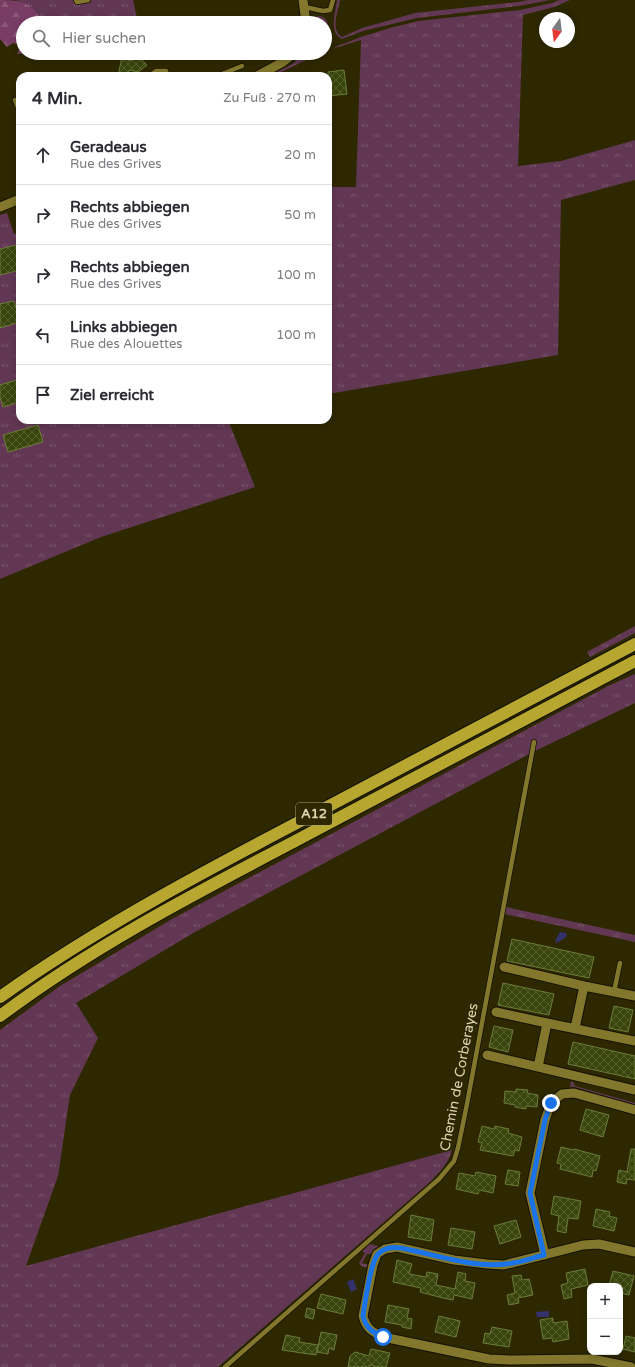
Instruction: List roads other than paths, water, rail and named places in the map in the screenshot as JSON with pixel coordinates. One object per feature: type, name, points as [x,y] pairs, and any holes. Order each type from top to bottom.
[{"type":"highway","name":"A12","points":[[0,997],[47,964],[93,935],[190,880],[635,644]]},
{"type":"highway","name":"A12","points":[[0,1016],[77,962],[183,901],[635,661]]},
{"type":"street","points":[[304,4],[305,16]]},
{"type":"street","points":[[264,72],[285,60]]},
{"type":"street","points":[[0,206],[16,200]]},
{"type":"street","points":[[504,968],[635,996]]},
{"type":"street","points":[[575,1028],[584,986]]},
{"type":"street","points":[[496,1012],[635,1041]]},
{"type":"street","points":[[538,1067],[547,1023]]},
{"type":"street","points":[[487,1055],[635,1090]]},
{"type":"street","points":[[544,1255],[530,1193],[545,1120],[551,1103],[562,1094],[574,1093],[635,1110]]},
{"type":"street","points":[[631,1367],[592,1359],[488,1359],[383,1337],[372,1332],[365,1324],[363,1316],[373,1265],[378,1254],[385,1249],[397,1247],[454,1260],[487,1264],[510,1264],[583,1245],[599,1244],[635,1252]]},
{"type":"lane","points":[[76,0],[77,2],[88,0]]},
{"type":"lane","points":[[304,4],[323,11],[330,10],[333,0]]},
{"type":"lane","points":[[227,72],[242,66]]},
{"type":"lane","points":[[155,72],[166,72]]},
{"type":"lane","points":[[14,100],[16,104]]},
{"type":"lane","name":"Chemin de Corberayes","points":[[225,1367],[439,1179],[454,1161],[458,1148],[534,742]]},
{"type":"lane","points":[[614,992],[620,964]]}]
